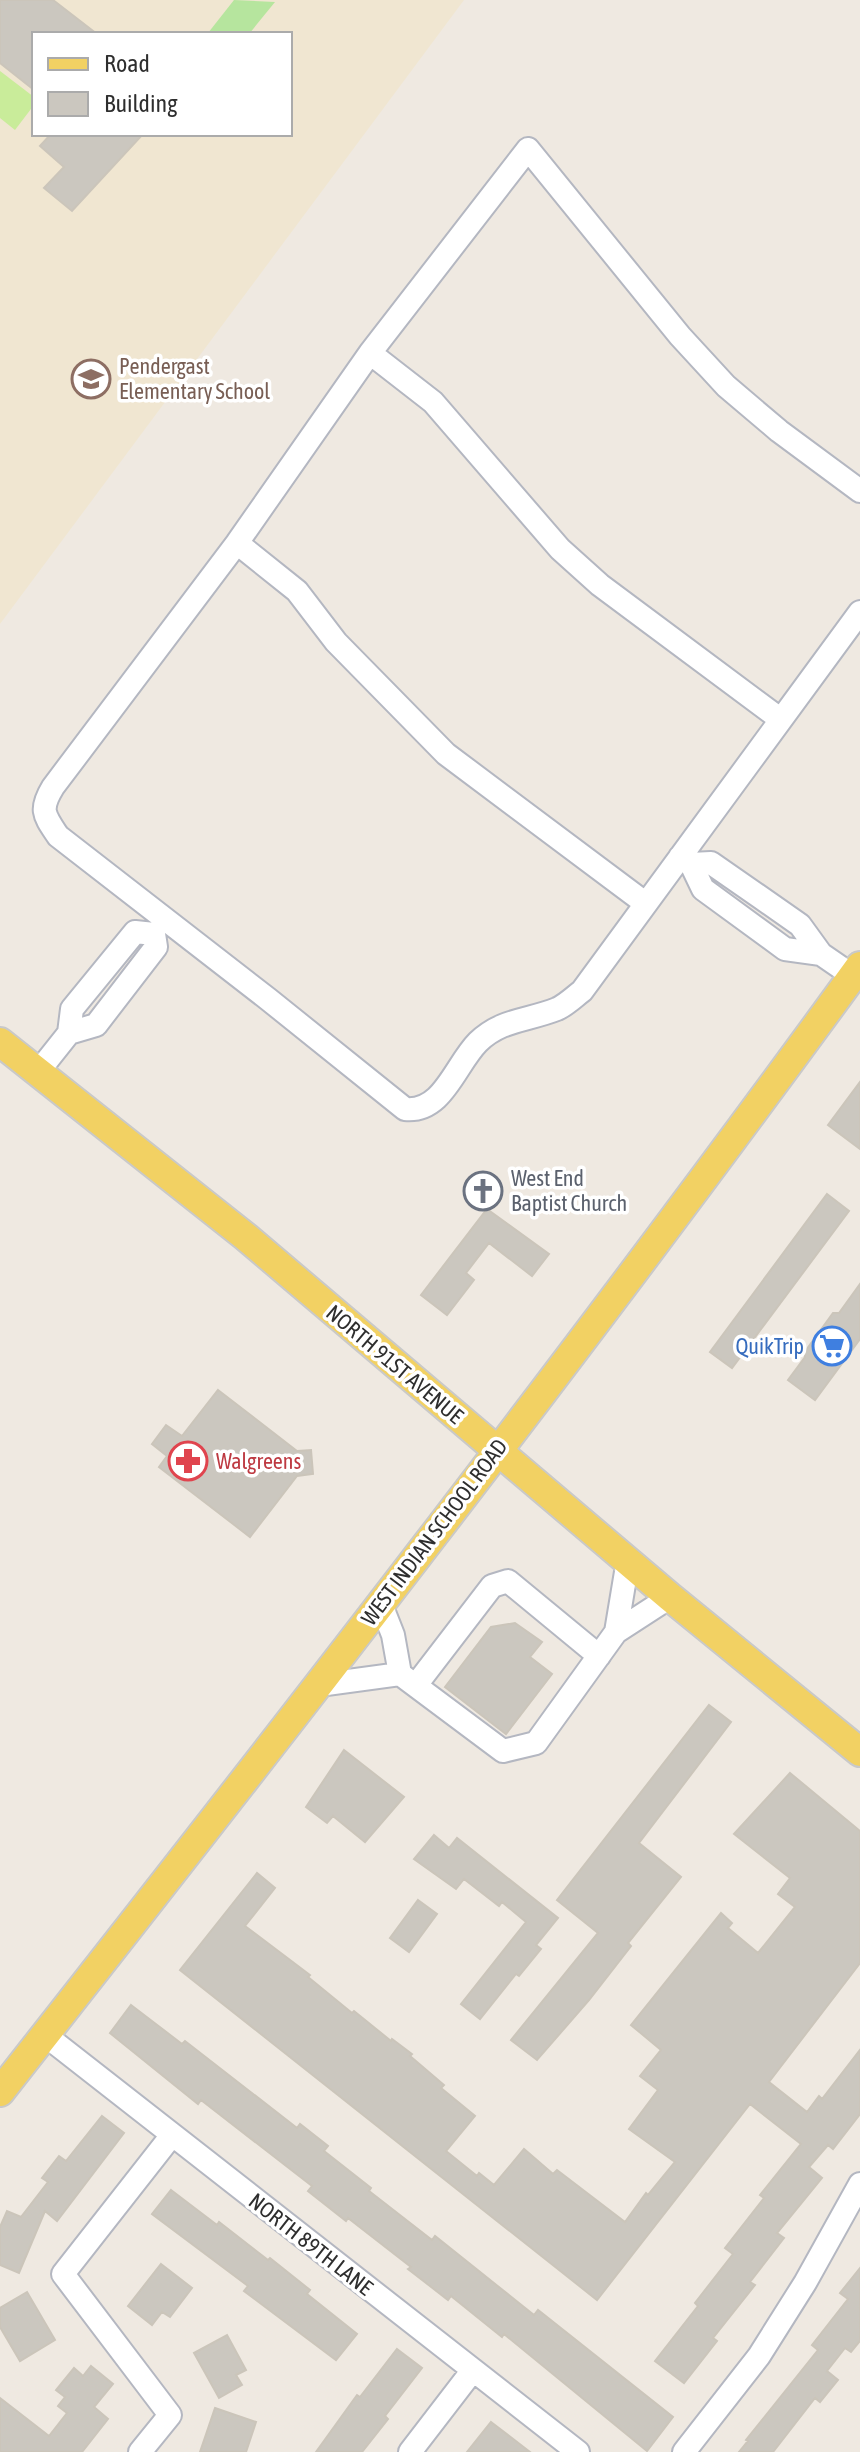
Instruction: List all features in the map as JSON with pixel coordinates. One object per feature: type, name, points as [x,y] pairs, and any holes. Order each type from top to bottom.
[{"type":"main road","name":"WEST INDIAN SCHOOL ROAD","points":[[0,2092],[319,1685],[856,971]]},
{"type":"main road","name":"NORTH 91ST AVENUE","points":[[0,1042],[246,1237],[670,1597],[860,1752]]},
{"type":"street","points":[[860,491],[779,431],[726,386],[680,336],[528,149],[370,353],[237,543],[43,803],[45,817],[58,836],[161,927],[405,1109],[419,1111],[435,1100],[477,1044],[499,1025],[560,1008],[582,991],[645,903],[685,860],[780,719],[860,612]]},
{"type":"street","points":[[370,353],[433,402],[560,549],[600,585],[780,719]]},
{"type":"street","points":[[237,543],[297,591],[336,642],[446,754],[645,903]]},
{"type":"street","points":[[685,860],[711,863],[800,925],[821,954]]},
{"type":"street","points":[[685,860],[703,889],[785,949],[821,954],[856,971]]},
{"type":"street","points":[[745,920],[760,897]]},
{"type":"street","points":[[38,1072],[69,1033],[96,1025],[156,947],[161,927]]},
{"type":"street","points":[[616,1632],[628,1560]]},
{"type":"street","points":[[319,1685],[408,1679],[492,1586],[508,1581],[599,1656]]},
{"type":"street","points":[[380,1602],[408,1679],[503,1751],[536,1743],[616,1632],[670,1597]]},
{"type":"street","name":"NORTH 89TH LANE","points":[[45,2035],[578,2452]]},
{"type":"street","points":[[140,2452],[170,2415],[63,2274],[172,2135]]},
{"type":"street","points":[[684,2452],[759,2356],[805,2283],[860,2184]]},
{"type":"street","points":[[410,2452],[473,2370]]},
{"type":"shaded area","name":"Pendergast Elementary School","points":[[0,0],[464,0],[0,624]]},
{"type":"green space","points":[[234,0],[275,2],[251,32],[209,32]]},
{"type":"green space","points":[[0,71],[32,95],[32,108],[15,130],[0,118]]},
{"type":"building","points":[[0,0],[53,0],[94,32],[32,32],[32,88],[0,63]]},
{"type":"building","points":[[49,136],[141,136],[72,211],[44,188],[64,167],[40,146]]},
{"type":"building","points":[[860,1082],[860,1149],[828,1125]]},
{"type":"building","name":"QuikTrip","points":[[827,1194],[849,1211],[732,1368],[710,1352]]},
{"type":"building","points":[[487,1209],[549,1254],[532,1276],[489,1243],[466,1273],[474,1280],[447,1315],[421,1295]]},
{"type":"building","name":"QuikTrip","points":[[860,1284],[860,1339],[815,1400],[788,1380],[833,1313],[839,1313]]},
{"type":"building","name":"Walgreens","points":[[218,1390],[297,1451],[311,1450],[313,1474],[297,1476],[250,1537],[159,1467],[167,1456],[152,1444],[166,1425],[182,1436]]},
{"type":"building","points":[[515,1623],[542,1642],[530,1657],[552,1674],[506,1734],[445,1687],[491,1627]]},
{"type":"building","points":[[709,1705],[731,1722],[639,1843],[681,1877],[628,1943],[631,1946],[589,2000],[537,2060],[511,2040],[598,1933],[557,1900]]},
{"type":"building","points":[[344,1750],[404,1797],[365,1842],[333,1816],[327,1823],[306,1807]]},
{"type":"building","points":[[790,1773],[860,1831],[860,1963],[769,2082],[807,2112],[819,2096],[822,2099],[860,2050],[860,2114],[833,2149],[828,2145],[809,2167],[822,2178],[777,2233],[784,2238],[750,2282],[755,2285],[713,2338],[717,2341],[684,2383],[655,2361],[733,2254],[725,2248],[764,2198],[760,2195],[801,2144],[750,2104],[597,2300],[180,1970],[257,1873],[275,1888],[245,1926],[310,1975],[308,1977],[352,2013],[354,2011],[412,2054],[410,2056],[444,2085],[441,2088],[475,2116],[446,2151],[477,2176],[479,2173],[494,2185],[524,2149],[553,2174],[557,2170],[625,2222],[646,2193],[648,2195],[675,2162],[629,2129],[658,2090],[640,2076],[661,2050],[631,2025],[721,1913],[732,1923],[728,1928],[758,1953],[795,1907],[778,1894],[790,1878],[734,1834]]},
{"type":"building","points":[[434,1835],[449,1848],[457,1838],[558,1918],[536,1945],[541,1949],[519,1976],[516,1974],[480,2019],[461,2004],[526,1922],[502,1902],[499,1906],[464,1879],[456,1889],[414,1859]]},
{"type":"building","points":[[418,1900],[437,1914],[409,1952],[390,1938]]},
{"type":"building","points":[[131,2005],[182,2044],[185,2041],[297,2128],[300,2124],[328,2146],[324,2151],[371,2188],[369,2191],[432,2240],[435,2236],[534,2315],[538,2310],[673,2417],[647,2451],[504,2334],[502,2337],[451,2296],[448,2300],[408,2269],[411,2267],[308,2191],[312,2186],[201,2100],[198,2104],[110,2033]]},
{"type":"building","points":[[102,2116],[124,2133],[57,2221],[45,2211],[19,2273],[0,2265],[0,2227],[7,2211],[21,2217],[48,2182],[42,2178],[59,2156],[66,2161]]},
{"type":"building","points":[[171,2190],[217,2225],[219,2222],[268,2260],[270,2258],[310,2290],[307,2294],[357,2334],[336,2360],[244,2291],[248,2286],[152,2214]]},
{"type":"building","points":[[161,2264],[192,2288],[170,2317],[162,2312],[152,2325],[128,2306]]},
{"type":"building","points":[[860,2268],[860,2341],[851,2352],[845,2348],[827,2371],[838,2380],[820,2402],[815,2398],[773,2452],[739,2452],[818,2350],[812,2345],[848,2299],[840,2293]]},
{"type":"building","points":[[27,2292],[55,2340],[20,2361],[0,2327],[0,2308]]},
{"type":"building","points":[[227,2335],[246,2370],[236,2375],[242,2385],[219,2398],[194,2353]]},
{"type":"building","points":[[397,2349],[422,2368],[385,2416],[388,2419],[362,2452],[316,2452],[357,2395],[360,2397]]},
{"type":"building","points":[[91,2366],[113,2384],[94,2407],[108,2419],[82,2452],[0,2452],[0,2398],[49,2436],[67,2413],[58,2406],[65,2397],[56,2390],[74,2368],[83,2376]]},
{"type":"building","points":[[215,2408],[256,2422],[246,2452],[200,2452]]},
{"type":"building","points":[[491,2422],[530,2452],[467,2452]]},
{"type":"place","name":"Pendergast Elementary School","points":[[91,379]]},
{"type":"place","name":"West End Baptist Church","points":[[483,1191]]},
{"type":"place","name":"QuikTrip","points":[[832,1346]]},
{"type":"place","name":"Walgreens","points":[[188,1461]]}]
